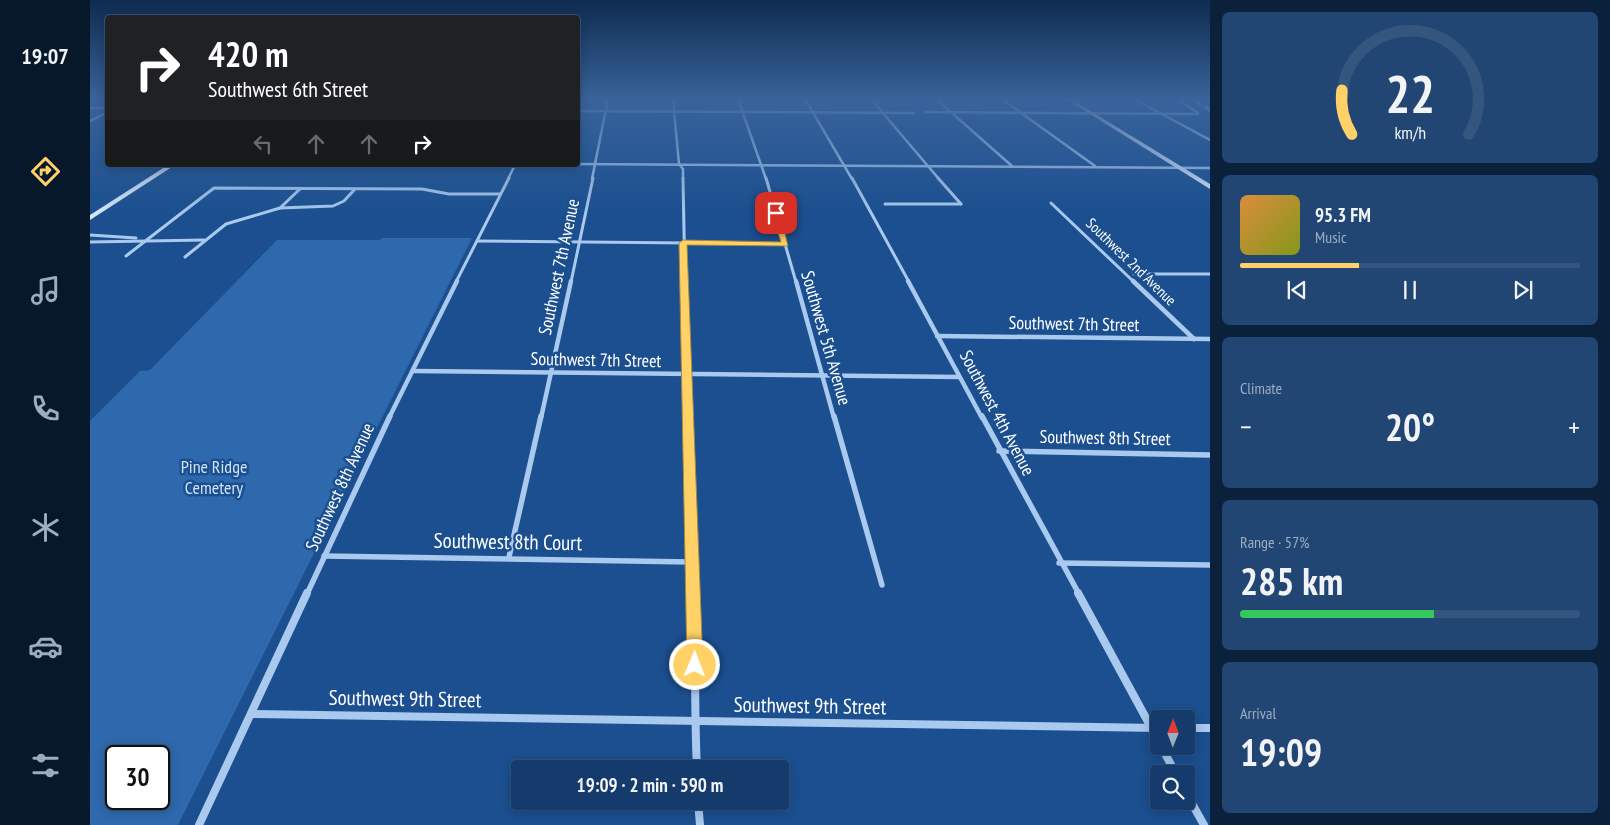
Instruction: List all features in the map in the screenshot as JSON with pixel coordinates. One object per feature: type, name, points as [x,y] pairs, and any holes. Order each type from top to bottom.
[{"type":"street","name":"Southwest 7th Avenue","points":[[509,557],[580,243],[600,138]]},
{"type":"street","points":[[676,138],[679,164],[683,169],[683,243],[691,562],[696,646],[694,722],[696,760]]},
{"type":"street","name":"Southwest 5th Avenue","points":[[752,138],[762,164],[882,585]]},
{"type":"street","name":"Southwest 4th Avenue","points":[[828,138],[1060,562],[1150,719]]},
{"type":"street","points":[[885,204],[961,204],[904,138]]},
{"type":"street","points":[[980,138],[1012,166]]},
{"type":"street","points":[[1055,138],[1096,167]]},
{"type":"street","points":[[1131,138],[1210,187]]},
{"type":"street","points":[[580,164],[1210,168]]},
{"type":"street","points":[[90,218],[169,167]]},
{"type":"street","name":"Southwest 8th Avenue","points":[[199,825],[324,556],[514,167]]},
{"type":"street","points":[[126,256],[214,188],[422,189],[449,194],[500,194]]},
{"type":"street","points":[[280,208],[301,189]]},
{"type":"street","points":[[185,257],[226,224],[280,208],[333,206],[344,202],[355,189]]},
{"type":"street","name":"Southwest 2nd Avenue","points":[[1051,203],[1194,339]]},
{"type":"street","points":[[90,235],[147,240]]},
{"type":"street","points":[[90,242],[204,240]]},
{"type":"street","points":[[477,242],[785,244]]},
{"type":"street","points":[[1134,274],[1210,274]]},
{"type":"street","name":"Southwest 7th Street","points":[[937,336],[1210,339]]},
{"type":"street","name":"Southwest 7th Street","points":[[413,371],[959,377]]},
{"type":"street","name":"Southwest 8th Street","points":[[999,451],[1210,455]]},
{"type":"street","name":"Southwest 8th Court","points":[[324,556],[509,557],[691,562]]},
{"type":"street","points":[[1060,562],[1210,564]]},
{"type":"street","name":"Southwest 9th Street","points":[[251,714],[1150,728]]},
{"type":"street","points":[[1195,728],[1210,728]]},
{"type":"street","points":[[1195,809],[1204,825]]},
{"type":"street","points":[[699,810],[700,825]]},
{"type":"green space","name":"Pine Ridge Cemetery","points":[[472,238],[178,825],[90,825],[90,421],[140,371],[150,370],[277,240]]},
{"type":"route","points":[[695,665],[696,646],[691,562],[683,243],[785,244],[776,213]]}]
